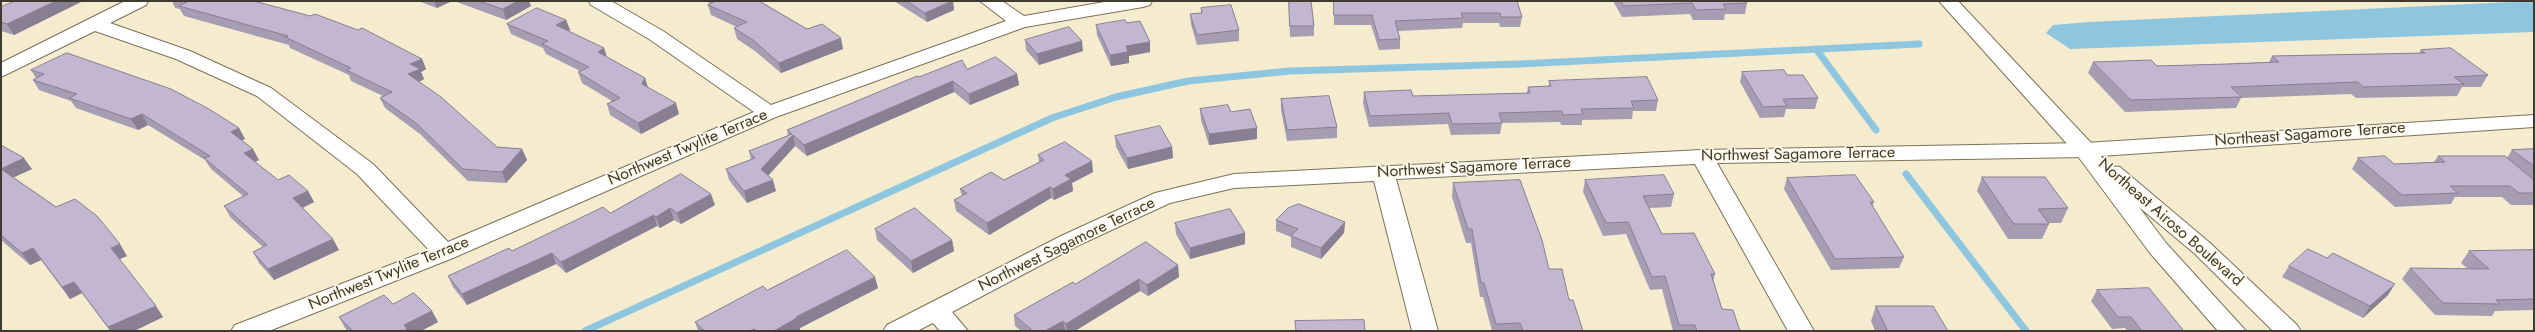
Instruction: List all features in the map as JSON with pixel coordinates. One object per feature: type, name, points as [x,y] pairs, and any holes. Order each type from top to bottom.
[{"type":"street","points":[[1,71],[139,1]]},
{"type":"street","points":[[598,1],[656,36],[769,113]]},
{"type":"street","points":[[989,1],[1021,22]]},
{"type":"street","name":"Northwest Twylite Terrace","points":[[244,331],[445,253],[769,113],[1021,22],[1143,1]]},
{"type":"street","name":"Northeast Airoso Boulevard","points":[[1948,1],[2085,150],[2158,248],[2233,331]]},
{"type":"street","points":[[94,24],[183,55],[264,92],[365,169],[445,253]]},
{"type":"street","name":"Northeast Sagamore Terrace","points":[[2085,150],[2534,121]]},
{"type":"street","name":"Northeast Airoso Boulevard","points":[[2085,150],[2202,248],[2288,331]]},
{"type":"street","name":"Northwest Sagamore Terrace","points":[[896,331],[1069,241],[1163,198],[1234,181],[1383,172],[1702,157],[2085,150]]},
{"type":"street","points":[[1702,157],[1801,331]]},
{"type":"street","points":[[1383,172],[1425,331]]},
{"type":"street","points":[[936,310],[955,331]]},
{"type":"water","points":[[2534,1],[2534,32],[2070,49],[2046,33],[2053,25],[2089,22]]},
{"type":"building","points":[[15,1],[56,1],[7,24],[1,22],[1,7]]},
{"type":"building","points":[[183,1],[254,1],[310,16],[315,14],[358,30],[362,28],[422,59],[410,64],[420,69],[408,74],[441,97],[497,147],[522,149],[502,172],[463,169],[416,123],[380,98],[392,92],[346,70],[351,68],[285,37],[288,36],[179,6],[187,2]]},
{"type":"building","points":[[479,1],[518,1],[503,9]]},
{"type":"building","points":[[716,1],[759,1],[807,29],[822,24],[841,38],[779,63],[753,40],[734,28],[747,22],[708,5]]},
{"type":"building","points":[[907,1],[952,1],[925,13]]},
{"type":"building","points":[[1289,1],[1311,1],[1314,26],[1290,26]]},
{"type":"building","points":[[1334,1],[1517,1],[1522,17],[1501,17],[1500,13],[1461,13],[1463,18],[1395,21],[1400,39],[1379,40],[1372,15],[1334,15]]},
{"type":"building","points":[[1621,1],[1746,1],[1747,3],[1723,4],[1726,9],[1696,10],[1692,3],[1624,6]]},
{"type":"building","points":[[1231,5],[1239,30],[1197,35],[1190,14],[1202,13],[1201,8]]},
{"type":"building","points":[[537,8],[566,20],[556,25],[604,48],[598,52],[645,78],[642,84],[676,103],[638,123],[607,104],[620,98],[578,72],[589,67],[542,44],[548,41],[507,24]]},
{"type":"building","points":[[1125,20],[1127,23],[1140,21],[1150,42],[1126,46],[1128,52],[1110,55],[1096,25]]},
{"type":"building","points":[[1069,27],[1082,41],[1037,54],[1025,40]]},
{"type":"building","points":[[2451,48],[2488,75],[2454,77],[2464,84],[2363,87],[2358,82],[2231,87],[2242,97],[2131,100],[2093,62],[2151,60],[2157,66],[2279,62],[2272,56],[2425,53],[2421,50]]},
{"type":"building","points":[[67,53],[171,89],[209,109],[239,128],[231,132],[253,149],[244,153],[278,180],[289,175],[308,191],[293,198],[333,239],[268,269],[253,252],[267,245],[224,206],[248,194],[204,158],[210,156],[142,114],[131,119],[69,98],[77,94],[33,80],[44,74],[31,70]]},
{"type":"building","points":[[996,57],[1017,74],[969,94],[953,81],[804,145],[793,135],[761,169],[773,180],[744,191],[726,169],[755,158],[749,151],[792,134],[787,130],[917,76],[919,77],[962,60],[967,69]]},
{"type":"building","points":[[1784,70],[1787,75],[1803,75],[1818,98],[1783,99],[1787,106],[1763,107],[1742,72]]},
{"type":"building","points":[[1647,77],[1658,100],[1631,101],[1634,108],[1581,109],[1583,114],[1563,115],[1562,111],[1499,113],[1502,123],[1452,124],[1449,113],[1370,116],[1364,92],[1411,90],[1413,96],[1530,93],[1528,87],[1551,86],[1549,81]]},
{"type":"building","points":[[1329,96],[1337,127],[1287,130],[1281,99]]},
{"type":"building","points":[[1228,105],[1231,112],[1250,109],[1257,128],[1209,134],[1200,109]]},
{"type":"building","points":[[1160,126],[1172,147],[1127,158],[1115,136]]},
{"type":"building","points":[[1065,142],[1092,161],[1065,175],[1071,179],[1053,189],[1050,187],[987,223],[954,200],[967,193],[960,189],[991,172],[1004,180],[1044,160],[1038,155]]},
{"type":"building","points":[[1,145],[24,158],[1,169]]},
{"type":"building","points":[[2534,149],[2534,166],[2512,150]]},
{"type":"building","points":[[2385,156],[2394,164],[2445,162],[2438,156],[2505,156],[2534,180],[2534,193],[2519,193],[2510,186],[2450,186],[2458,193],[2402,195],[2358,158]]},
{"type":"building","points":[[1,169],[56,207],[75,199],[97,216],[120,244],[111,248],[156,306],[108,327],[74,282],[62,287],[33,248],[22,253],[1,235]]},
{"type":"building","points":[[681,174],[711,194],[677,213],[670,208],[656,217],[654,215],[561,262],[552,253],[462,294],[448,276],[509,248],[512,251],[603,207],[610,213]]},
{"type":"building","points":[[1664,175],[1674,194],[1643,196],[1662,234],[1694,233],[1715,274],[1711,274],[1722,309],[1733,310],[1740,331],[1697,331],[1695,325],[1679,325],[1665,276],[1652,277],[1628,222],[1606,223],[1585,180]]},
{"type":"building","points":[[1855,175],[1874,202],[1870,202],[1904,257],[1835,259],[1787,178]]},
{"type":"building","points":[[1982,177],[2045,177],[2068,208],[2038,209],[2049,224],[2014,224]]},
{"type":"building","points":[[1520,180],[1542,240],[1549,269],[1562,269],[1569,300],[1573,300],[1583,331],[1523,331],[1520,323],[1496,324],[1484,283],[1481,283],[1472,229],[1468,229],[1453,183]]},
{"type":"building","points":[[1299,204],[1345,222],[1321,248],[1291,236],[1298,229],[1276,220],[1288,208]]},
{"type":"building","points":[[915,208],[952,240],[911,261],[875,229]]},
{"type":"building","points":[[1230,209],[1245,233],[1190,248],[1175,223]]},
{"type":"building","points":[[1146,242],[1178,265],[1147,285],[1139,279],[1066,324],[1063,321],[1045,331],[1033,331],[1014,315],[1073,282],[1075,284]]},
{"type":"building","points":[[2308,249],[2327,258],[2333,253],[2395,284],[2370,306],[2289,266]]},
{"type":"building","points":[[847,250],[875,277],[796,317],[797,318],[774,331],[757,331],[754,329],[750,331],[705,331],[695,322],[763,286],[767,290]]},
{"type":"building","points":[[2534,250],[2534,299],[2496,300],[2500,304],[2443,303],[2410,268],[2489,269],[2469,251]]},
{"type":"building","points":[[2149,288],[2184,331],[2142,331],[2131,317],[2118,317],[2097,290]]},
{"type":"building","points":[[414,293],[432,311],[404,325],[407,329],[404,331],[353,331],[339,317],[384,295],[393,304]]},
{"type":"building","points":[[1876,306],[1933,306],[1948,331],[1888,331]]},
{"type":"building","points":[[1364,320],[1365,331],[1296,331],[1295,321]]},
{"type":"waterway","points":[[1816,49],[1919,44]]},
{"type":"waterway","points":[[585,331],[1052,118],[1116,97],[1188,81],[1290,71],[1520,64],[1816,49]]},
{"type":"waterway","points":[[1816,49],[1876,130]]},
{"type":"waterway","points":[[1906,174],[2026,331]]}]
